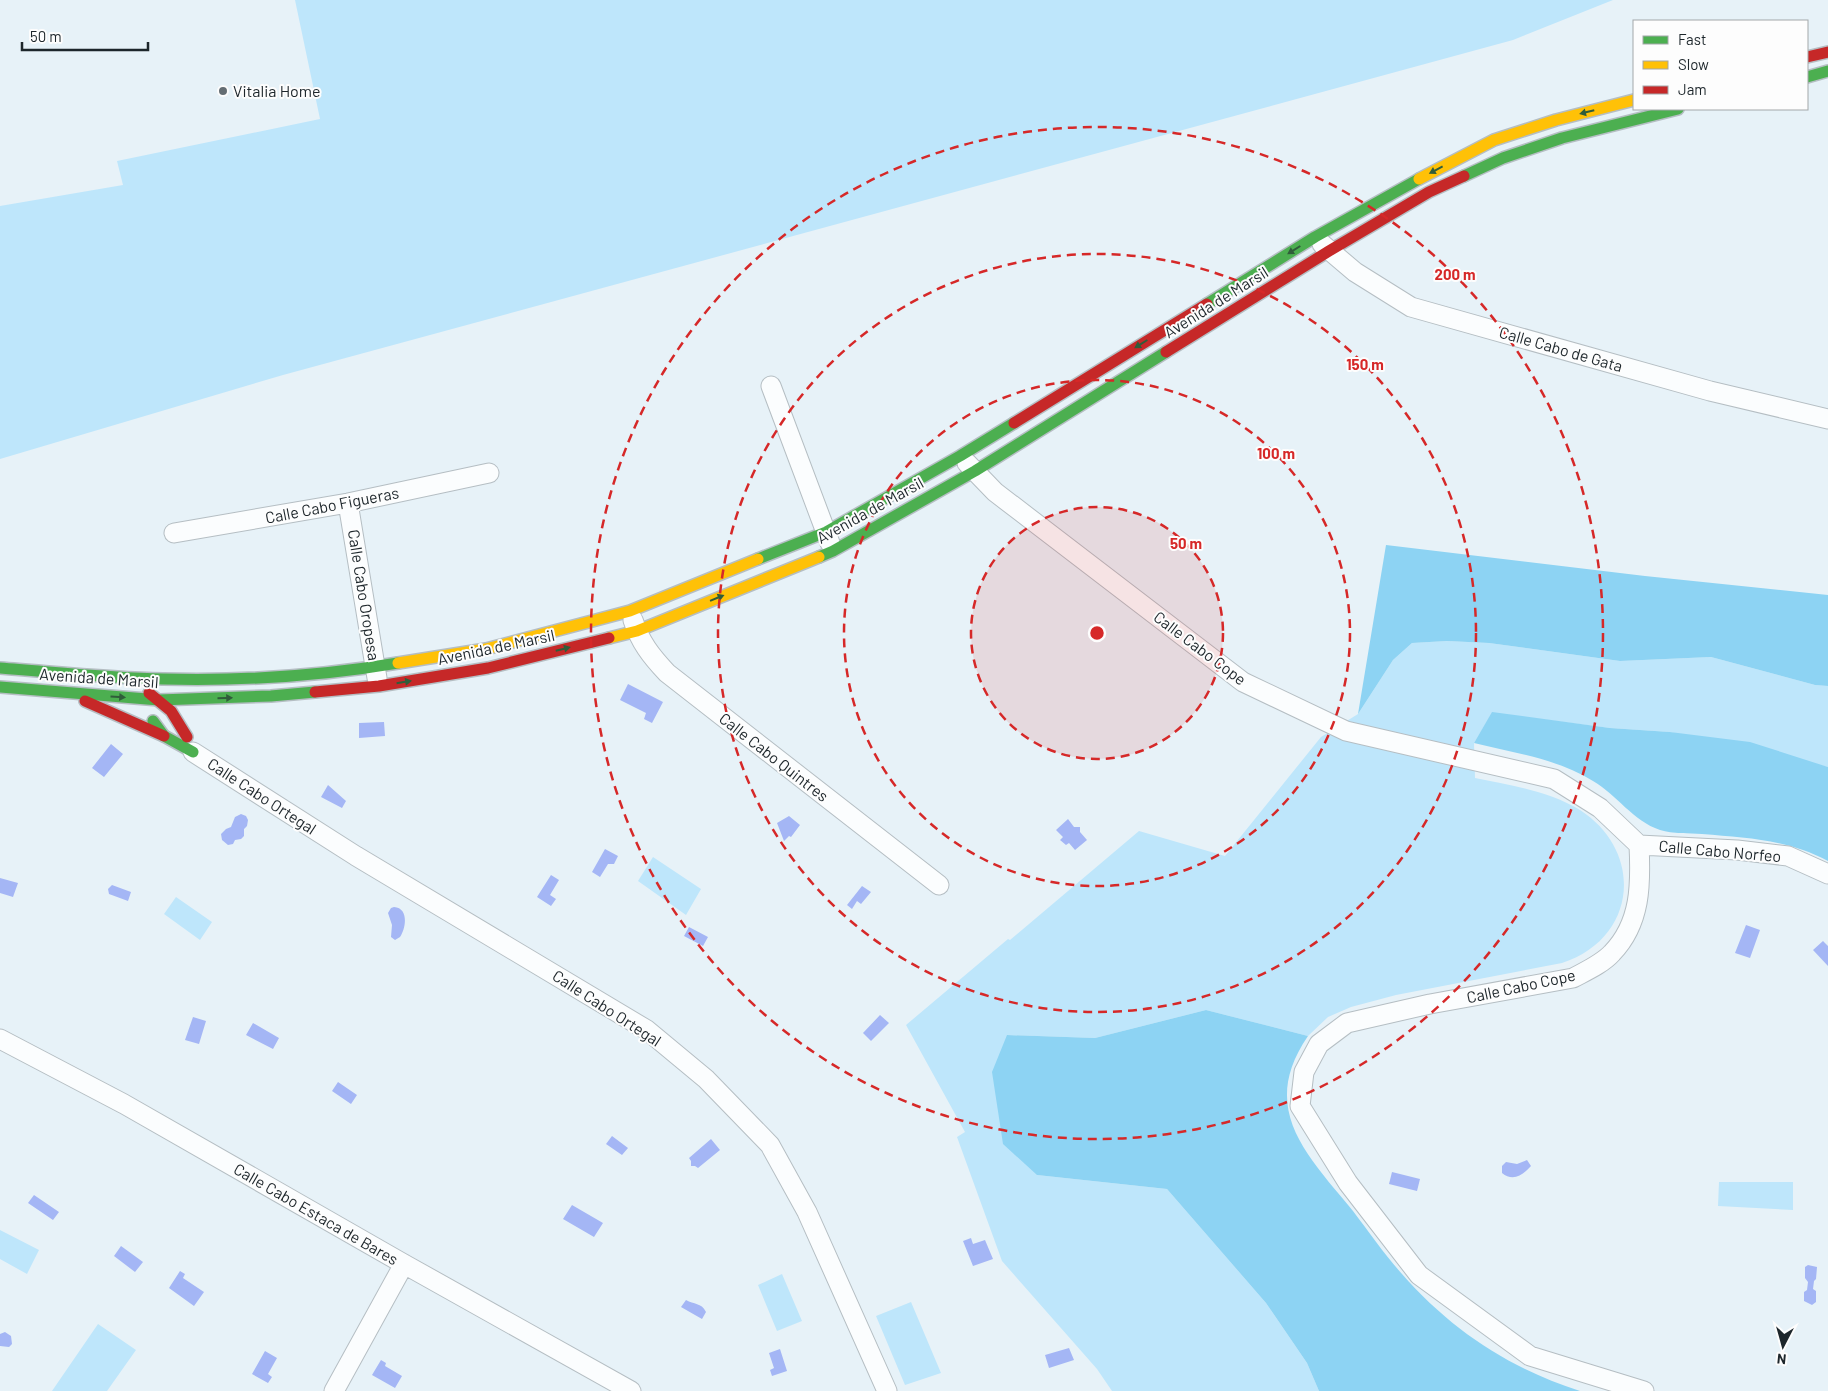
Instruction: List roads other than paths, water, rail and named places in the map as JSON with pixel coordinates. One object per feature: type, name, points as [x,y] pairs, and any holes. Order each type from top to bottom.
[{"type":"street","points":[[1808,57],[1828,52]]},
{"type":"street","points":[[1808,76],[1828,71]]},
{"type":"street","name":"Avenida de Marsil","points":[[0,668],[180,679],[268,677],[376,667],[486,649],[630,611],[826,532],[960,456],[1315,237],[1437,169],[1494,140],[1556,120],[1633,100]]},
{"type":"street","name":"Avenida de Marsil","points":[[0,687],[159,700],[271,696],[379,686],[488,668],[636,631],[833,551],[924,498],[975,471],[1330,251],[1429,192],[1502,158],[1562,138],[1674,110]]},
{"type":"street","name":"Calle Cabo de Gata","points":[[1315,237],[1355,272],[1411,307],[1710,391],[1828,419]]},
{"type":"street","points":[[771,386],[833,551]]},
{"type":"street","name":"Calle Cabo Cope","points":[[960,456],[995,492],[1243,682],[1346,732],[1554,778],[1600,808],[1639,845],[1641,886],[1632,926],[1612,954],[1573,978],[1430,1004],[1347,1023],[1319,1044],[1304,1072],[1300,1106],[1348,1183],[1419,1274],[1530,1356],[1644,1391]]},
{"type":"street","name":"Calle Cabo Figueras","points":[[174,534],[348,503],[489,473]]},
{"type":"street","name":"Calle Cabo Oropesa","points":[[348,503],[379,686]]},
{"type":"street","name":"Calle Cabo Quintres","points":[[630,611],[636,631],[648,652],[666,673],[939,885]]},
{"type":"street","points":[[126,677],[159,700],[171,711],[190,745]]},
{"type":"street","points":[[164,736],[151,718],[159,700],[180,679]]},
{"type":"street","points":[[66,693],[164,736],[190,745]]},
{"type":"street","points":[[198,710],[207,698]]},
{"type":"street","points":[[190,745],[191,724]]},
{"type":"street","name":"Calle Cabo Ortegal","points":[[190,745],[356,856],[647,1030],[706,1079],[770,1145],[807,1212],[887,1391]]},
{"type":"street","name":"Calle Cabo Norfeo","points":[[1639,845],[1737,850],[1788,856],[1828,874]]},
{"type":"street","name":"Calle Cabo Estaca de Bares","points":[[0,1039],[124,1104],[631,1391]]},
{"type":"street","points":[[334,1391],[404,1264]]},
{"type":"place","name":"Vitalia Home","points":[[223,91]]}]
